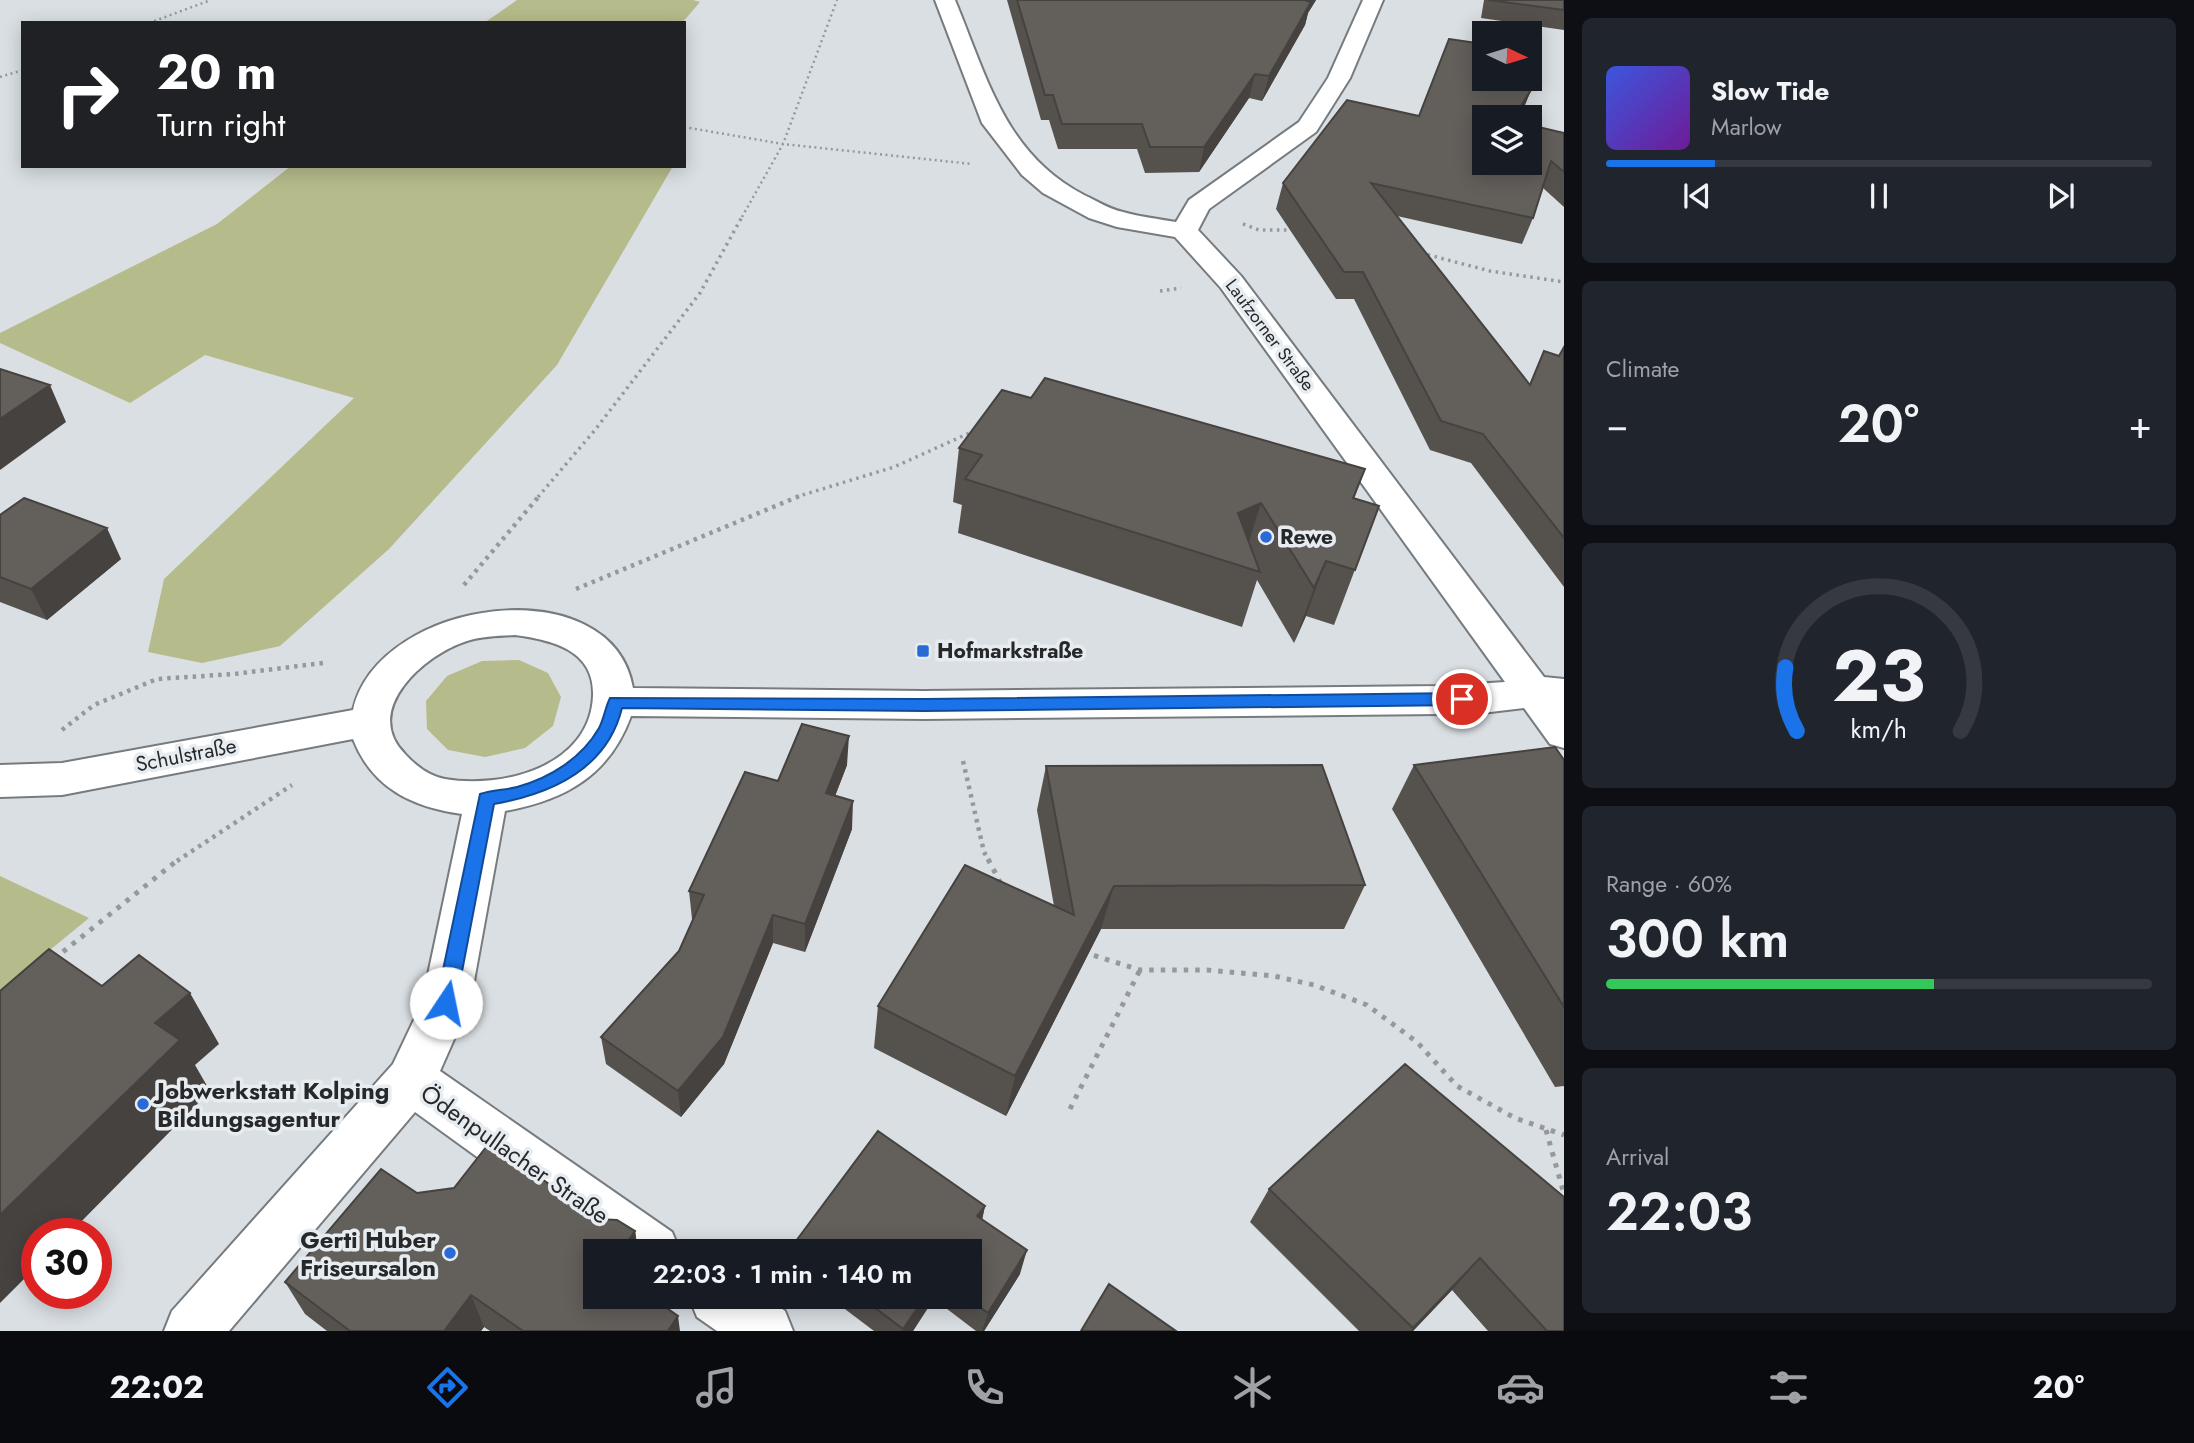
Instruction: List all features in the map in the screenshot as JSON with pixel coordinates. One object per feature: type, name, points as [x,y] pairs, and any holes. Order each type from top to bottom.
[{"type":"street","points":[[945,0],[994,123],[1031,170],[1052,188],[1117,219],[1191,218],[1308,127],[1339,78],[1373,0]]},
{"type":"street","name":"Laufzorner Straße","points":[[1191,218],[1231,282],[1549,691],[1564,733]]},
{"type":"street","points":[[516,622],[548,626],[577,638],[599,655],[612,677],[615,702],[610,724],[597,746],[576,766],[549,782],[518,793],[486,799],[449,796],[416,786],[391,769],[375,746],[371,720],[378,694],[394,670],[419,649],[448,634],[516,622]]},
{"type":"street","points":[[615,702],[924,705],[1468,699],[1549,691]]},
{"type":"street","name":"Schulstraße","points":[[0,781],[62,779],[371,720]]},
{"type":"street","points":[[192,1331],[411,1080],[446,1003],[486,799]]},
{"type":"street","name":"Ödenpullacher Straße","points":[[411,1080],[636,1239]]},
{"type":"street","points":[[734,1309],[765,1331]]},
{"type":"path","points":[[154,21],[211,0]]},
{"type":"path","points":[[456,594],[595,430],[701,293],[783,144],[837,0]]},
{"type":"path","points":[[0,77],[21,71]]},
{"type":"path","points":[[686,127],[783,144],[1031,170]]},
{"type":"path","points":[[1191,218],[1259,230],[1296,230]]},
{"type":"path","points":[[1416,251],[1490,271],[1564,282]]},
{"type":"path","points":[[572,591],[784,501],[894,467],[982,427]]},
{"type":"path","points":[[52,737],[94,705],[157,679],[234,674],[323,663]]},
{"type":"path","points":[[963,761],[985,852],[1006,894]]},
{"type":"path","points":[[53,961],[183,856],[286,790],[298,779]]},
{"type":"path","points":[[1076,949],[1140,970],[1207,970],[1274,976],[1314,985],[1367,1005],[1417,1042],[1457,1086],[1515,1118],[1564,1135]]},
{"type":"path","points":[[1070,1109],[1140,970]]},
{"type":"path","points":[[1545,1129],[1564,1194]]},
{"type":"green space","points":[[517,0],[700,2],[684,21],[487,21]]},
{"type":"green space","points":[[288,168],[672,168],[557,365],[389,549],[280,646],[202,663],[148,652],[164,579],[354,398],[205,355],[130,403],[0,343],[0,333],[217,224]]},
{"type":"green space","points":[[519,660],[548,673],[561,697],[553,726],[525,748],[485,757],[448,750],[427,729],[426,701],[447,676],[482,661]]},
{"type":"green space","points":[[0,876],[89,918],[0,991]]},
{"type":"building","points":[[1017,0],[1311,2],[1269,76],[1255,74],[1204,147],[1150,147],[1142,124],[1062,124],[1053,95],[1045,95]]},
{"type":"building","points":[[1488,0],[1564,0],[1564,10]]},
{"type":"building","points":[[1449,39],[1472,42],[1472,91],[1530,91],[1522,105],[1472,105],[1472,175],[1542,175],[1542,128],[1564,133],[1564,172],[1551,161],[1533,218],[1371,183],[1530,385],[1544,351],[1559,356],[1564,347],[1564,538],[1483,434],[1441,421],[1363,272],[1344,272],[1283,183],[1347,100],[1419,116]]},
{"type":"building","points":[[0,369],[50,385],[0,419]]},
{"type":"building","points":[[1045,378],[1365,469],[1353,498],[1379,506],[1355,570],[1326,561],[1314,588],[1261,503],[1238,513],[1260,572],[965,479],[982,455],[959,448],[1002,390],[1031,398]]},
{"type":"building","points":[[24,498],[107,528],[31,589],[0,577],[0,515]]},
{"type":"building","points":[[802,724],[849,736],[826,793],[853,801],[805,924],[773,915],[723,1037],[678,1091],[601,1037],[679,951],[704,895],[689,891],[745,772],[778,781]]},
{"type":"building","points":[[1555,747],[1564,760],[1564,1007],[1414,765]]},
{"type":"building","points":[[1322,765],[1365,885],[1114,886],[1015,1076],[878,1006],[965,865],[1074,915],[1046,766]]},
{"type":"building","points":[[49,949],[102,986],[139,955],[190,993],[155,1023],[180,1040],[0,1215],[0,991]]},
{"type":"building","points":[[1405,1064],[1564,1197],[1564,1331],[1547,1331],[1480,1258],[1413,1328],[1269,1189]]},
{"type":"building","points":[[878,1131],[985,1206],[977,1216],[1027,1250],[988,1313],[982,1309],[982,1239],[797,1239]]},
{"type":"building","points":[[490,1142],[598,1219],[617,1220],[635,1231],[629,1239],[583,1239],[583,1309],[668,1309],[678,1316],[668,1331],[523,1331],[471,1295],[444,1331],[350,1331],[285,1282],[381,1169],[417,1193],[454,1188]]},
{"type":"building","points":[[1109,1284],[1176,1331],[1081,1331]]},
{"type":"building","points":[[877,1309],[917,1309],[903,1329]]},
{"type":"place","name":"Rewe","points":[[1266,537]]},
{"type":"place","name":"Hofmarkstraße","points":[[923,651]]},
{"type":"place","name":"Jobwerkstatt Kolping Bildungsagentur","points":[[143,1104]]},
{"type":"place","name":"Gerti Huber Friseursalon","points":[[450,1253]]},
{"type":"route","points":[[446,1003],[486,799],[518,793],[549,782],[576,766],[597,746],[610,724],[615,702],[924,705],[1462,699]]}]
